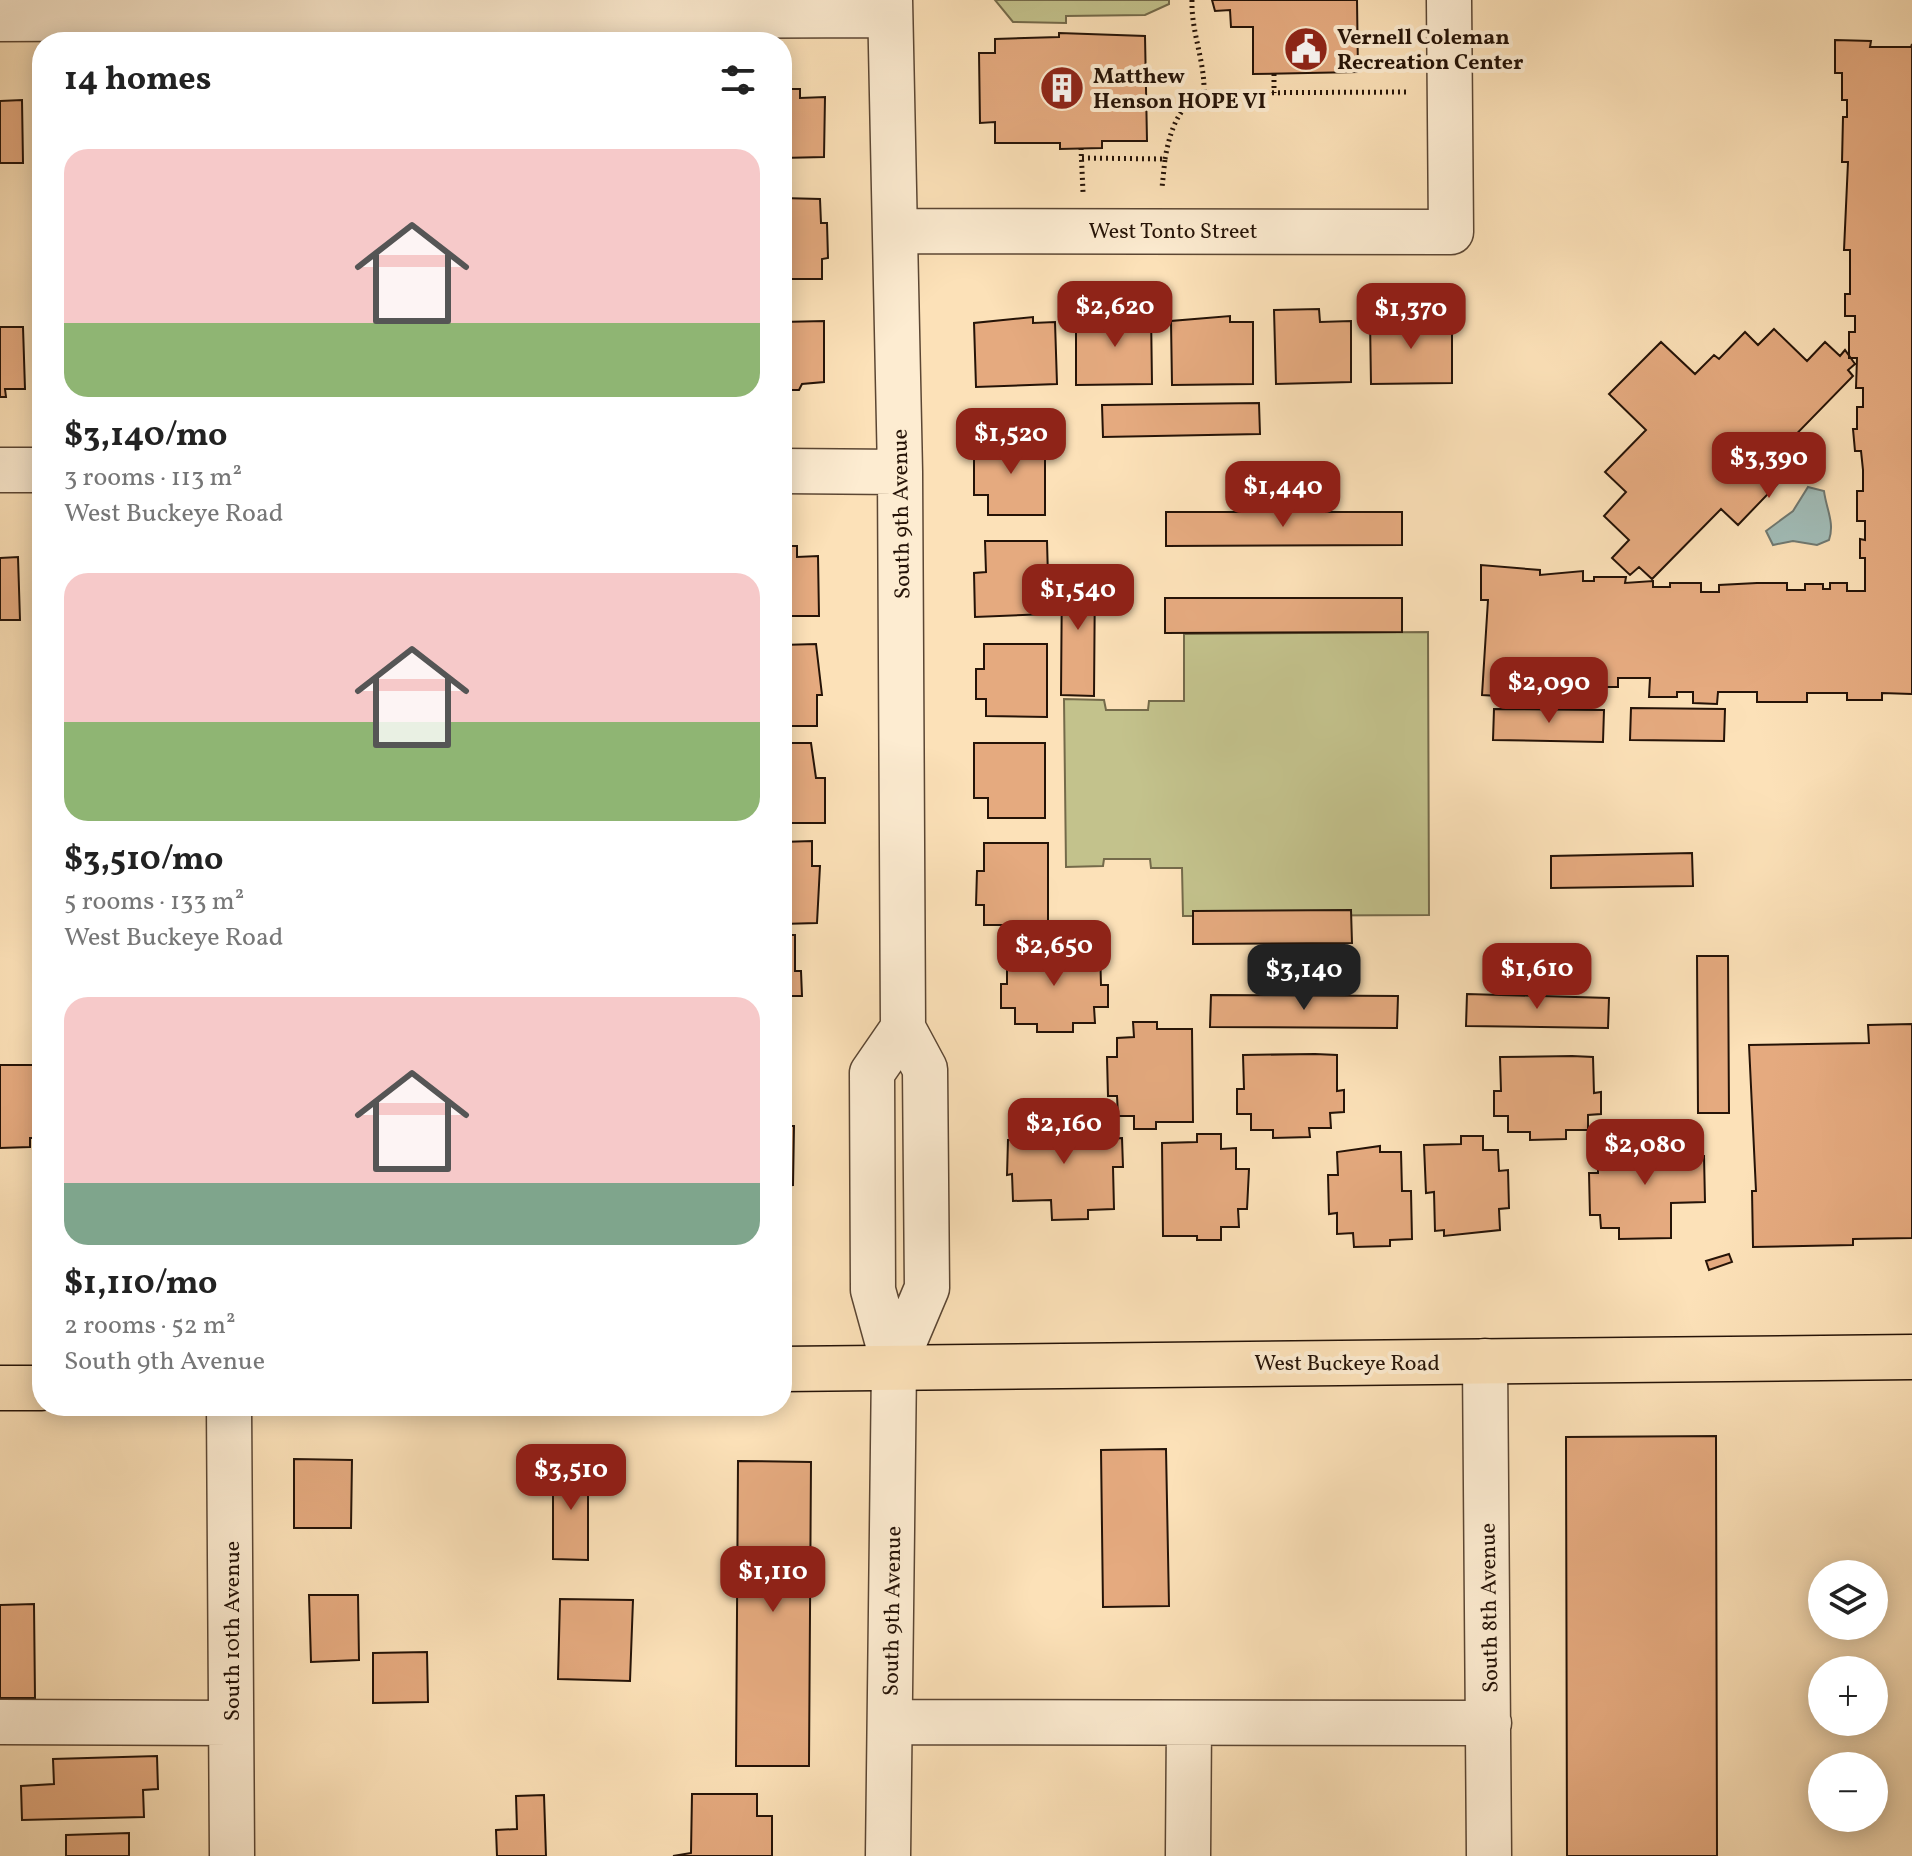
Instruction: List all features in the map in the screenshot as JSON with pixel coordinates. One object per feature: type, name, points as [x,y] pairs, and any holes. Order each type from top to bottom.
[{"type":"main road","name":"West Buckeye Road","points":[[792,1369],[1912,1357]]},
{"type":"main road","points":[[0,1388],[32,1388]]},
{"type":"street","name":"West Tonto Street","points":[[895,231],[1451,232],[1449,0]]},
{"type":"street","points":[[0,19],[890,7]]},
{"type":"street","name":"South 9th Avenue","points":[[888,1856],[894,1366],[873,1290],[872,1073],[903,1028],[900,472],[890,7]]},
{"type":"street","points":[[0,470],[32,470]]},
{"type":"street","points":[[792,471],[900,472]]},
{"type":"street","name":"South 8th Avenue","points":[[1485,1361],[1489,1856]]},
{"type":"street","name":"South 10th Avenue","points":[[229,1416],[232,1856]]},
{"type":"street","points":[[0,1722],[231,1723]]},
{"type":"street","points":[[890,1722],[1489,1723]]},
{"type":"street","points":[[1188,1856],[1189,1723]]},
{"type":"path","points":[[1194,2],[1204,63],[1204,93]]},
{"type":"path","points":[[1274,74],[1274,93]]},
{"type":"path","points":[[1162,193],[1165,159],[1180,111],[1191,99],[1204,93],[1409,92]]},
{"type":"path","points":[[1081,148],[1083,178]]},
{"type":"path","points":[[1082,158],[1165,159]]},
{"type":"shaded area","points":[[995,0],[1169,0],[1169,4],[1145,15],[1066,16],[1066,23],[1013,22]]},
{"type":"shaded area","points":[[1428,632],[1429,915],[1183,916],[1182,868],[1151,868],[1150,859],[1104,859],[1103,866],[1066,867],[1064,699],[1104,700],[1106,710],[1148,710],[1149,701],[1184,701],[1184,634]]},
{"type":"water","points":[[1808,487],[1824,491],[1831,522],[1829,540],[1817,545],[1793,541],[1773,545],[1766,531],[1793,511]]},
{"type":"building","name":"Vernell Coleman Recreation Center","points":[[1212,0],[1357,0],[1358,72],[1253,74],[1253,27],[1231,27],[1230,10],[1215,11]]},
{"type":"building","name":"Matthew Henson HOPE VI","points":[[1059,33],[1145,36],[1147,141],[1102,141],[1102,148],[1060,149],[1060,143],[995,143],[995,122],[980,123],[979,53],[995,53],[995,39],[1059,37]]},
{"type":"building","points":[[1835,40],[1871,41],[1870,47],[1911,47],[1912,44],[1912,694],[1882,693],[1882,700],[1847,700],[1847,693],[1807,693],[1807,702],[1757,702],[1757,692],[1718,692],[1717,704],[1693,703],[1693,692],[1677,692],[1677,697],[1649,697],[1650,678],[1618,678],[1618,687],[1606,687],[1606,691],[1552,691],[1552,699],[1482,695],[1488,600],[1481,600],[1481,565],[1540,570],[1540,575],[1583,571],[1583,581],[1594,581],[1594,577],[1626,577],[1625,583],[1653,581],[1653,587],[1670,587],[1670,583],[1701,583],[1701,592],[1719,592],[1719,585],[1757,583],[1787,583],[1787,590],[1805,590],[1805,584],[1823,584],[1823,589],[1830,589],[1830,583],[1847,583],[1847,591],[1865,591],[1865,558],[1860,558],[1860,539],[1865,540],[1865,521],[1857,521],[1857,491],[1863,491],[1863,470],[1861,451],[1855,451],[1853,429],[1857,429],[1857,407],[1863,407],[1863,388],[1856,388],[1857,358],[1849,358],[1849,332],[1855,332],[1855,316],[1845,316],[1845,294],[1850,294],[1850,250],[1844,250],[1848,162],[1842,162],[1843,117],[1847,117],[1847,100],[1842,100],[1842,73],[1835,73]]},
{"type":"building","points":[[792,89],[800,89],[800,98],[825,97],[824,157],[792,158]]},
{"type":"building","points":[[22,100],[23,163],[0,163],[0,101]]},
{"type":"building","points":[[792,198],[820,199],[821,223],[827,223],[828,258],[822,259],[822,279],[792,279]]},
{"type":"building","points":[[1319,309],[1320,322],[1351,321],[1351,382],[1276,384],[1274,310]]},
{"type":"building","points":[[1096,311],[1151,311],[1152,384],[1076,385],[1076,323],[1096,323]]},
{"type":"building","points":[[1399,315],[1429,315],[1429,321],[1452,321],[1452,383],[1371,384],[1370,320],[1399,319]]},
{"type":"building","points":[[1230,316],[1230,322],[1253,322],[1253,384],[1172,385],[1171,321]]},
{"type":"building","points":[[1033,317],[1033,323],[1055,322],[1057,384],[976,387],[974,323]]},
{"type":"building","points":[[824,321],[824,382],[802,384],[799,390],[792,390],[792,322]]},
{"type":"building","points":[[0,327],[23,327],[25,389],[5,389],[6,397],[0,397]]},
{"type":"building","points":[[1774,329],[1807,361],[1825,342],[1840,356],[1845,350],[1855,364],[1848,370],[1853,376],[1774,457],[1789,472],[1738,525],[1721,509],[1652,579],[1639,567],[1630,575],[1612,558],[1629,540],[1604,516],[1626,492],[1605,472],[1646,430],[1609,394],[1661,342],[1695,374],[1714,355],[1719,359],[1745,332],[1758,345]]},
{"type":"building","points":[[1259,403],[1260,434],[1103,437],[1102,405]]},
{"type":"building","points":[[974,440],[1045,440],[1045,515],[988,515],[988,495],[974,495]]},
{"type":"building","points":[[1166,512],[1402,512],[1402,545],[1166,546]]},
{"type":"building","points":[[985,541],[1047,541],[1049,614],[975,617],[974,573],[986,572]]},
{"type":"building","points":[[792,546],[797,546],[797,557],[818,556],[819,616],[792,616]]},
{"type":"building","points":[[18,557],[20,620],[0,620],[0,558]]},
{"type":"building","points":[[1062,569],[1095,570],[1094,696],[1061,695]]},
{"type":"building","points":[[1165,598],[1402,598],[1402,632],[1165,633]]},
{"type":"building","points":[[816,644],[822,695],[817,695],[817,726],[792,726],[792,645]]},
{"type":"building","points":[[984,644],[1047,644],[1047,717],[986,716],[986,699],[976,699],[976,669],[984,669]]},
{"type":"building","points":[[1631,708],[1725,709],[1724,741],[1630,740]]},
{"type":"building","points":[[1494,709],[1604,710],[1603,742],[1493,740]]},
{"type":"building","points":[[792,743],[811,743],[816,778],[825,778],[825,823],[792,823]]},
{"type":"building","points":[[974,743],[1045,743],[1045,818],[988,818],[988,798],[974,798]]},
{"type":"building","points":[[812,841],[812,866],[820,866],[817,923],[792,924],[792,842]]},
{"type":"building","points":[[984,843],[1048,843],[1048,925],[984,925],[984,905],[976,905],[977,871],[984,871]]},
{"type":"building","points":[[1692,853],[1693,886],[1551,888],[1551,856]]},
{"type":"building","points":[[1351,910],[1352,943],[1193,944],[1193,911]]},
{"type":"building","points":[[792,935],[795,935],[795,971],[801,971],[802,996],[792,996]]},
{"type":"building","points":[[1007,949],[1100,950],[1101,985],[1108,985],[1108,1007],[1094,1007],[1095,1023],[1073,1023],[1073,1032],[1037,1032],[1037,1024],[1015,1024],[1015,1008],[1001,1008],[1001,984],[1007,984]]},
{"type":"building","points":[[1697,956],[1728,956],[1729,1113],[1698,1113]]},
{"type":"building","points":[[1467,994],[1609,998],[1608,1028],[1466,1026]]},
{"type":"building","points":[[1211,995],[1398,996],[1397,1028],[1210,1027]]},
{"type":"building","points":[[1133,1022],[1157,1022],[1157,1029],[1192,1029],[1193,1122],[1156,1122],[1156,1129],[1134,1129],[1134,1116],[1118,1116],[1117,1096],[1108,1096],[1107,1057],[1117,1057],[1117,1038],[1134,1037]]},
{"type":"building","points":[[1912,1024],[1912,1238],[1853,1239],[1853,1245],[1753,1247],[1752,1191],[1756,1191],[1749,1045],[1869,1043],[1868,1025]]},
{"type":"building","points":[[1243,1055],[1337,1055],[1337,1091],[1344,1090],[1344,1112],[1330,1113],[1331,1128],[1309,1128],[1310,1137],[1273,1138],[1273,1130],[1251,1130],[1251,1114],[1237,1114],[1237,1089],[1244,1089]]},
{"type":"building","points":[[1500,1057],[1593,1057],[1594,1093],[1601,1092],[1601,1114],[1588,1115],[1588,1130],[1566,1130],[1566,1139],[1530,1140],[1530,1132],[1508,1132],[1508,1116],[1494,1116],[1494,1091],[1501,1091]]},
{"type":"building","points":[[0,1065],[32,1065],[30,1147],[0,1148]]},
{"type":"building","points":[[1078,1113],[1079,1124],[1097,1124],[1098,1139],[1122,1138],[1123,1167],[1113,1167],[1114,1209],[1088,1210],[1088,1219],[1052,1220],[1051,1200],[1013,1201],[1012,1174],[1007,1175],[1008,1140],[1020,1139],[1020,1124],[1040,1124],[1040,1114]]},
{"type":"building","points":[[792,1126],[794,1126],[793,1185]]},
{"type":"building","points":[[1197,1134],[1221,1134],[1221,1149],[1236,1148],[1236,1169],[1249,1169],[1247,1209],[1238,1209],[1239,1227],[1221,1227],[1221,1240],[1163,1236],[1162,1143],[1197,1142]]},
{"type":"building","points":[[1461,1136],[1483,1136],[1483,1150],[1498,1150],[1499,1171],[1508,1170],[1509,1208],[1499,1209],[1500,1230],[1444,1236],[1444,1230],[1435,1231],[1434,1192],[1426,1193],[1424,1145],[1461,1144]]},
{"type":"building","points":[[1669,1138],[1683,1138],[1684,1157],[1704,1156],[1705,1202],[1671,1203],[1671,1238],[1619,1239],[1619,1228],[1601,1228],[1600,1215],[1590,1215],[1589,1173],[1598,1173],[1598,1153],[1615,1153],[1615,1140],[1638,1140],[1638,1146],[1669,1145]]},
{"type":"building","points":[[1380,1146],[1380,1152],[1401,1152],[1402,1191],[1411,1191],[1412,1239],[1390,1240],[1390,1246],[1354,1247],[1353,1233],[1337,1234],[1337,1213],[1329,1214],[1328,1175],[1338,1175],[1337,1152]]},
{"type":"building","points":[[1729,1254],[1732,1262],[1709,1270],[1706,1261]]},
{"type":"building","points":[[1716,1436],[1717,1856],[1567,1856],[1566,1437]]},
{"type":"building","points":[[1166,1449],[1169,1606],[1103,1607],[1101,1450]]},
{"type":"building","points":[[294,1459],[352,1460],[351,1528],[294,1528]]},
{"type":"building","points":[[738,1461],[811,1462],[809,1766],[736,1766]]},
{"type":"building","points":[[553,1465],[588,1465],[588,1560],[553,1559]]},
{"type":"building","points":[[309,1595],[358,1595],[359,1660],[311,1662]]},
{"type":"building","points":[[560,1599],[633,1600],[630,1681],[558,1679]]},
{"type":"building","points":[[34,1604],[35,1698],[0,1698],[0,1605]]},
{"type":"building","points":[[427,1652],[428,1702],[373,1703],[373,1653]]},
{"type":"building","points":[[157,1756],[158,1789],[143,1790],[144,1817],[22,1820],[21,1786],[54,1784],[53,1759]]},
{"type":"building","points":[[692,1794],[757,1794],[757,1816],[772,1816],[772,1856],[673,1856],[691,1853]]},
{"type":"building","points":[[544,1795],[546,1856],[497,1856],[496,1830],[517,1829],[516,1796]]},
{"type":"building","points":[[129,1833],[129,1856],[66,1856],[66,1835]]},
{"type":"place","name":"Vernell Coleman Recreation Center","points":[[1306,49]]},
{"type":"place","name":"Matthew Henson HOPE VI","points":[[1062,88]]}]
